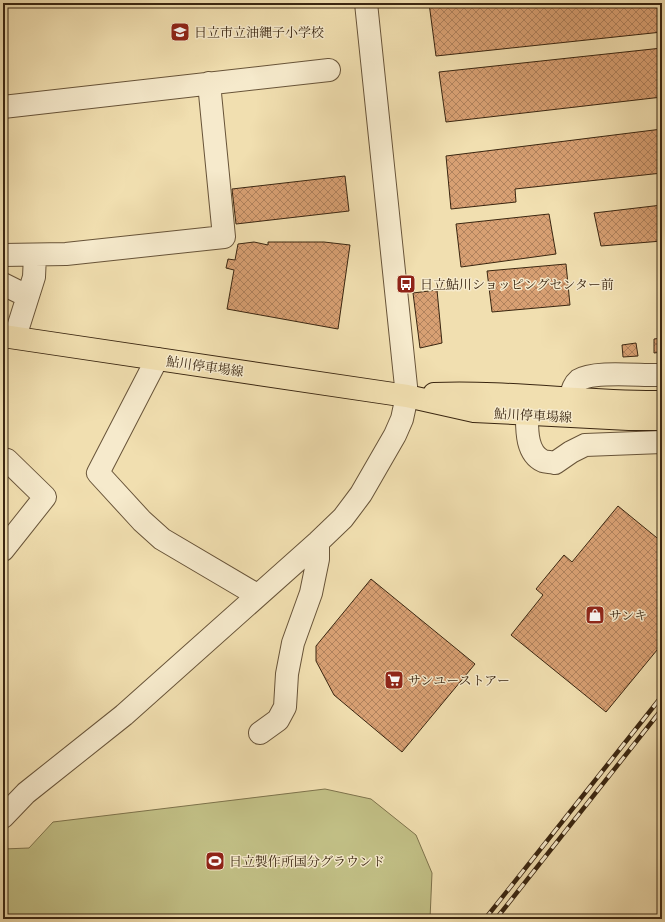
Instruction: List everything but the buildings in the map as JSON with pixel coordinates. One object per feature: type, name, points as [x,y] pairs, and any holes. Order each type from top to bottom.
[{"type":"main road","name":"鮎川停車場線","points":[[9,337],[407,396],[474,412],[662,419]]},
{"type":"main road","name":"鮎川停車場線","points":[[407,396],[470,393],[628,403],[662,402]]},
{"type":"street","points":[[3,817],[26,793],[124,715],[343,518],[361,494],[395,435],[402,419],[407,396],[366,3]]},
{"type":"street","points":[[3,107],[329,70]]},
{"type":"street","points":[[3,255],[66,254],[224,237],[209,83]]},
{"type":"street","points":[[9,337],[34,277],[36,255]]},
{"type":"street","points":[[3,284],[27,296]]},
{"type":"street","points":[[156,359],[98,473],[142,521],[162,539],[257,595]]},
{"type":"street","points":[[570,399],[573,387],[580,380],[592,376],[662,375]]},
{"type":"street","points":[[527,415],[528,438],[533,452],[542,461],[555,463],[571,452],[585,445],[662,442]]},
{"type":"street","points":[[3,459],[7,460],[45,497],[3,550]]},
{"type":"street","points":[[260,733],[278,720],[285,707],[287,674],[293,643],[311,593],[318,560],[318,542]]},
{"type":"shaded area","name":"日立製作所国分グラウンド","points":[[325,789],[371,799],[416,835],[432,873],[430,919],[3,919],[3,849],[29,848],[53,822]]},
{"type":"railway","points":[[485,919],[662,696]]},
{"type":"railway","points":[[496,919],[662,709]]},
{"type":"place","name":"日立市立油縄子小学校","points":[[180,32]]},
{"type":"place","name":"日立鮎川ショッピングセンター前","points":[[406,284]]},
{"type":"place","name":"サンキ","points":[[595,615]]},
{"type":"place","name":"サンユーストアー","points":[[394,680]]},
{"type":"place","name":"日立製作所国分グラウンド","points":[[215,861]]}]
